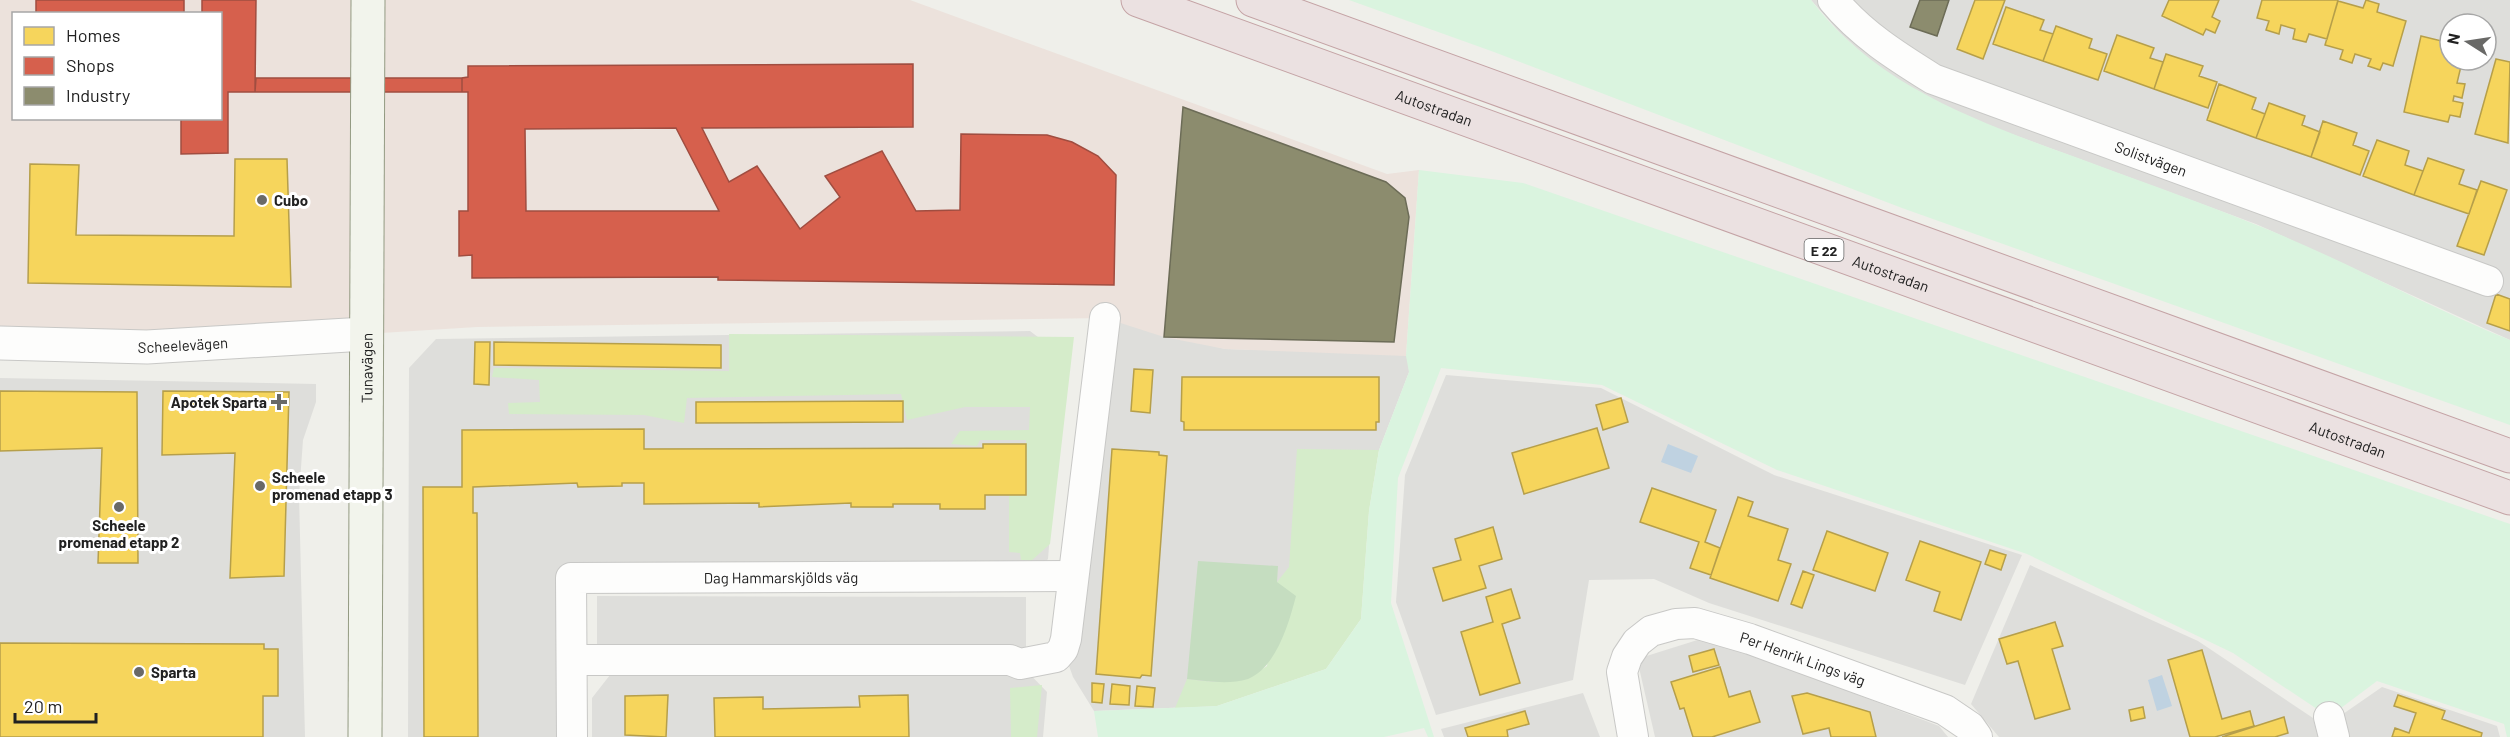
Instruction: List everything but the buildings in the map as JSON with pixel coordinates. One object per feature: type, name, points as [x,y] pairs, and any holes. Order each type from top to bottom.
[{"type":"highway","name":"Autostradan","points":[[1138,0],[2510,498]]},
{"type":"highway","points":[[1253,0],[2510,456]]},
{"type":"main road","name":"Tunavägen","points":[[365,737],[368,0]]},
{"type":"street","name":"Solistvägen","points":[[1833,0],[1887,50],[1933,79],[2488,281]]},
{"type":"street","points":[[572,660],[1010,660],[1020,664],[1056,657],[1063,649],[1105,318]]},
{"type":"street","name":"Scheelevägen","points":[[0,343],[147,347],[365,334]]},
{"type":"street","name":"Dag Hammarskjölds väg","points":[[572,737],[571,578],[1073,576]]},
{"type":"street","name":"Per Henrik Lings väg","points":[[1633,737],[1622,672],[1627,657],[1637,642],[1651,631],[1676,624],[1695,623],[1750,639],[1945,710],[1970,727],[1977,737]]},
{"type":"shaded area","points":[[0,0],[910,0],[1387,174],[1419,170],[1406,356],[1225,349],[1164,337],[1105,318],[477,327],[365,334],[0,343]]},
{"type":"shaded area","points":[[1811,0],[2510,0],[2510,340],[2256,224],[1976,121],[1922,95],[1875,65],[1840,33]]},
{"type":"shaded area","points":[[1105,318],[1225,349],[1408,354],[1409,372],[1379,450],[1217,706],[1094,711],[1073,677],[1063,649]]},
{"type":"shaded area","points":[[1030,331],[1064,357],[1048,559],[1022,588],[572,578],[568,737],[408,737],[409,368],[436,339]]},
{"type":"shaded area","points":[[1446,375],[1601,388],[1774,475],[2022,555],[1965,685],[1709,603],[1654,579],[1589,580],[1573,680],[1436,715],[1396,602],[1405,475]]},
{"type":"shaded area","points":[[0,378],[316,384],[316,402],[303,440],[299,495],[305,737],[0,737]]},
{"type":"shaded area","points":[[2030,565],[2198,641],[2313,718],[2318,737],[1999,737],[1971,704]]},
{"type":"shaded area","points":[[597,596],[1026,597],[1026,648],[597,647]]},
{"type":"shaded area","points":[[1707,637],[1939,726],[1948,737],[1655,737],[1637,659]]},
{"type":"shaded area","points":[[1020,664],[1047,692],[1043,737],[592,737],[592,698],[610,675]]},
{"type":"shaded area","points":[[2382,687],[2497,726],[2500,737],[2350,737],[2343,714]]},
{"type":"shaded area","points":[[1583,693],[1600,737],[1444,737],[1441,729]]},
{"type":"green space","points":[[1349,0],[1811,0],[1836,29],[1864,55],[1927,95],[1961,112],[2031,141],[2286,237],[2510,340],[2510,425],[1902,208],[1494,52]]},
{"type":"green space","points":[[1419,170],[1523,183],[2510,524],[2510,737],[2507,737],[2504,724],[2377,681],[2329,717],[2233,653],[2027,554],[1777,470],[1602,385],[1441,368],[1398,478],[1391,603],[1434,737],[1428,737],[1424,728],[1384,737],[1098,737],[1094,711],[1217,706],[1326,669],[1361,619],[1369,511],[1379,450],[1409,372],[1406,356]]},
{"type":"green space","points":[[729,334],[1074,337],[1050,544],[1031,561],[1021,560],[1020,553],[1009,552],[1009,495],[1027,496],[1026,440],[980,440],[977,446],[951,444],[960,431],[1029,430],[1030,407],[965,407],[907,420],[901,394],[687,398],[684,423],[644,415],[509,414],[508,403],[540,402],[539,380],[492,377],[494,368],[729,371]]},
{"type":"green space","points":[[1297,449],[1379,450],[1369,511],[1361,619],[1326,669],[1217,706],[1175,708],[1187,679],[1238,680],[1267,666],[1277,582],[1289,567]]},
{"type":"green space","points":[[1198,561],[1278,566],[1277,582],[1296,596],[1285,631],[1274,655],[1258,673],[1248,679],[1225,682],[1187,679]]},
{"type":"green space","points":[[1042,685],[1037,737],[1011,737],[1010,688]]},
{"type":"water","points":[[1668,444],[1698,456],[1691,473],[1661,462]]},
{"type":"water","points":[[2162,675],[2172,706],[2157,711],[2148,680]]},
{"type":"place","name":"Cubo","points":[[262,200]]},
{"type":"place","name":"Apotek Sparta","points":[[279,402]]},
{"type":"place","name":"Scheele promenad etapp 3","points":[[260,486]]},
{"type":"place","name":"Scheele promenad etapp 2","points":[[119,507]]},
{"type":"place","name":"Sparta","points":[[139,672]]}]
